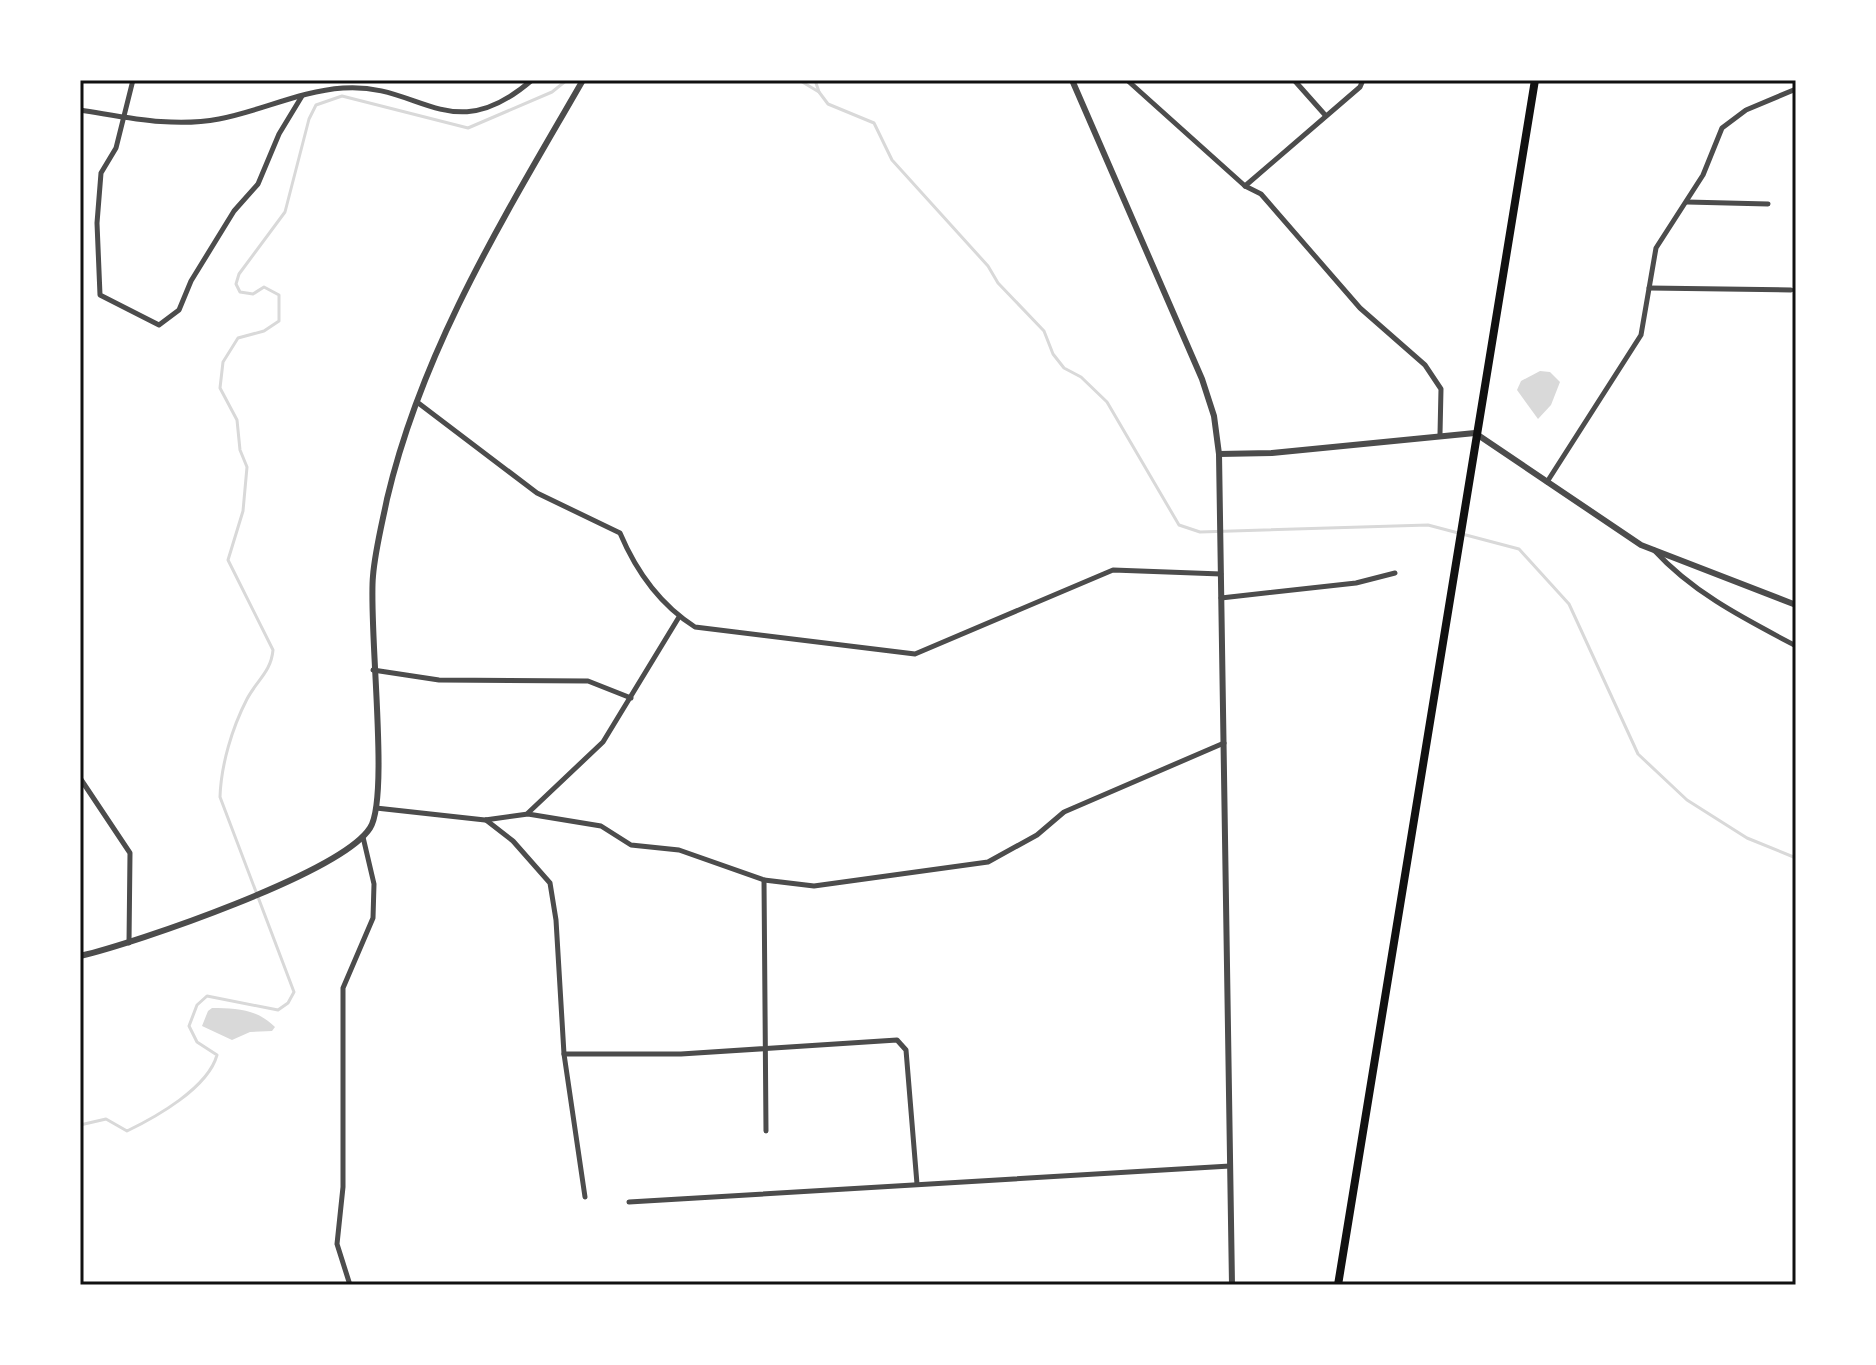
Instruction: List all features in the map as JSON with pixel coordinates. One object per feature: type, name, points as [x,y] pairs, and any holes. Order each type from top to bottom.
[{"type":"main road","points":[[1338,1285],[1535,80]]},
{"type":"street","points":[[133,80],[116,148],[101,173],[97,223],[100,295],[159,325],[179,310],[191,281],[234,211],[258,184],[279,134],[302,96]]},
{"type":"street","points":[[80,110],[125,118],[197,123],[346,87],[379,92],[420,105],[474,112],[502,102],[532,80]]},
{"type":"street","points":[[80,956],[129,944],[270,888],[335,858],[363,837],[374,819],[378,777],[373,670],[375,566],[388,498],[417,402],[445,328],[583,80]]},
{"type":"street","points":[[1072,80],[1202,379],[1214,416],[1219,454],[1232,1285]]},
{"type":"street","points":[[1127,80],[1245,186],[1261,194],[1360,308],[1425,365],[1441,389],[1440,434]]},
{"type":"street","points":[[1294,80],[1326,116]]},
{"type":"street","points":[[1245,186],[1363,80]]},
{"type":"street","points":[[1547,482],[1641,335],[1656,248],[1687,202],[1722,128],[1733,117],[1796,89]]},
{"type":"street","points":[[1687,202],[1768,204]]},
{"type":"street","points":[[1649,288],[1791,290]]},
{"type":"street","points":[[417,402],[537,493],[620,533],[636,571],[679,617],[695,627],[915,654],[1113,570],[1221,574]]},
{"type":"street","points":[[1219,454],[1272,453],[1440,434],[1475,433],[1653,550],[1796,605]]},
{"type":"street","points":[[1653,550],[1674,573],[1739,616],[1796,646]]},
{"type":"street","points":[[1221,598],[1356,583],[1395,573]]},
{"type":"street","points":[[528,814],[603,742],[679,617]]},
{"type":"street","points":[[373,670],[439,680],[588,681],[631,698]]},
{"type":"street","points":[[376,808],[485,820],[528,814],[601,826],[631,845],[679,850],[764,880],[814,886],[988,862],[1037,835],[1064,812],[1224,743]]},
{"type":"street","points":[[80,778],[130,853],[129,944]]},
{"type":"street","points":[[485,820],[513,841],[550,883],[556,920],[564,1054],[585,1197]]},
{"type":"street","points":[[350,1285],[337,1244],[343,1187],[343,988],[373,918],[374,884],[363,837]]},
{"type":"street","points":[[764,880],[766,1131]]},
{"type":"street","points":[[564,1054],[765,1049],[897,1040],[906,1050],[917,1184]]},
{"type":"street","points":[[629,1202],[1230,1166]]},
{"type":"shaded area","points":[[1540,371],[1550,372],[1560,382],[1551,405],[1538,419],[1517,390],[1521,381]]},
{"type":"shaded area","points":[[212,1008],[253,1013],[275,1027],[272,1031],[250,1032],[232,1040],[202,1026]]},
{"type":"waterway","points":[[80,1125],[106,1119],[127,1131],[166,1110],[203,1079],[217,1055],[197,1042],[189,1026],[197,1005],[207,996],[278,1010],[288,1003],[294,992],[220,797],[232,734],[247,699],[270,664],[273,650],[228,560],[243,511],[247,467],[240,450],[237,420],[220,388],[223,362],[238,338],[264,331],[279,321],[279,295],[264,287],[253,294],[240,292],[236,284],[239,274],[285,212],[309,119],[316,105],[342,96],[468,128],[552,92],[567,80]]},
{"type":"waterway","points":[[799,80],[819,92],[828,104],[874,123],[892,160],[988,266],[998,283],[1044,331],[1053,354],[1064,368],[1081,377],[1107,402],[1179,525],[1200,532],[1428,525],[1519,549],[1569,604],[1638,754],[1687,800],[1747,838],[1796,858]]},
{"type":"waterway","points":[[815,80],[819,92]]}]
